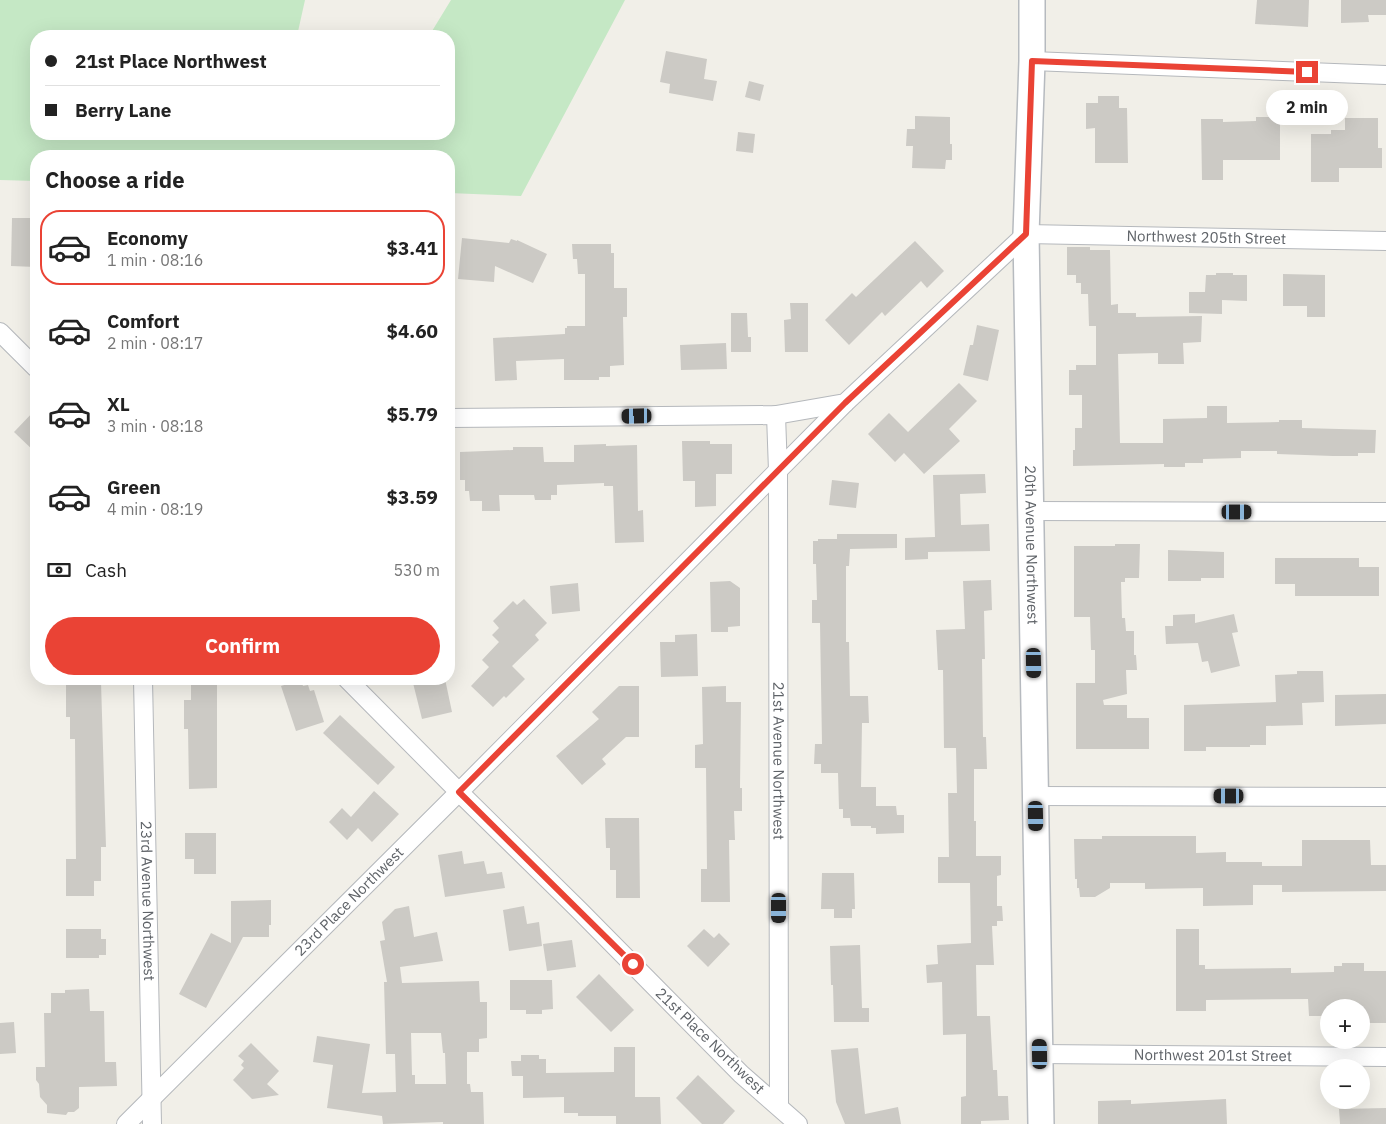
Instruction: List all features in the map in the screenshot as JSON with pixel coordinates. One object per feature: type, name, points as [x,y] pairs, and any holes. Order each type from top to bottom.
[{"type":"street","name":"20th Avenue Northwest","points":[[1032,0],[1032,61],[1026,234],[1041,1124]]},
{"type":"street","points":[[1032,61],[1386,75]]},
{"type":"street","points":[[353,685],[459,792],[845,403],[1026,234]]},
{"type":"street","name":"Northwest 205th Street","points":[[1026,234],[1386,241]]},
{"type":"street","points":[[0,332],[30,362]]},
{"type":"street","points":[[455,418],[776,415],[845,403]]},
{"type":"street","name":"21st Avenue Northwest","points":[[776,415],[778,471],[779,1106]]},
{"type":"street","points":[[1031,511],[1386,512]]},
{"type":"street","name":"23rd Avenue Northwest","points":[[143,685],[152,1124]]},
{"type":"street","name":"23rd Place Northwest","points":[[126,1124],[459,792]]},
{"type":"street","name":"21st Place Northwest","points":[[459,792],[741,1074],[798,1124]]},
{"type":"street","points":[[1036,796],[1386,796]]},
{"type":"street","name":"Northwest 201st Street","points":[[1040,1054],[1386,1057]]},
{"type":"green space","points":[[0,0],[305,0],[298,30],[30,30],[30,140],[455,140],[455,30],[433,30],[451,0],[625,0],[521,196],[455,193],[455,150],[30,150],[30,181],[0,180]]},
{"type":"building","points":[[1257,0],[1309,0],[1308,27],[1255,24]]},
{"type":"building","points":[[1341,0],[1386,0],[1386,15],[1368,15],[1369,22],[1341,23]]},
{"type":"building","points":[[666,51],[707,59],[704,79],[717,81],[713,101],[669,93],[670,84],[660,82]]},
{"type":"building","points":[[749,81],[764,85],[760,101],[745,97]]},
{"type":"building","points":[[1098,96],[1119,96],[1119,108],[1127,108],[1128,163],[1095,163],[1095,128],[1086,129],[1086,103],[1098,103]]},
{"type":"building","points":[[915,116],[950,117],[952,160],[946,160],[945,169],[912,168],[913,146],[906,146],[907,129],[915,129]]},
{"type":"building","points":[[1256,117],[1280,117],[1280,160],[1223,160],[1223,180],[1202,180],[1201,119],[1223,119],[1223,122],[1256,121]]},
{"type":"building","points":[[1345,118],[1378,118],[1378,148],[1382,148],[1382,168],[1339,168],[1339,182],[1311,182],[1311,134],[1331,134],[1331,130],[1345,130]]},
{"type":"building","points":[[738,132],[755,134],[753,153],[736,151]]},
{"type":"building","points":[[12,218],[30,218],[30,267],[11,266]]},
{"type":"building","points":[[462,238],[509,243],[511,239],[517,240],[547,254],[533,283],[495,266],[494,282],[458,279]]},
{"type":"building","points":[[915,241],[944,271],[927,288],[921,281],[885,316],[882,312],[849,345],[825,320],[852,293],[856,297]]},
{"type":"building","points":[[572,244],[611,244],[611,253],[614,253],[614,288],[627,288],[627,317],[623,317],[624,365],[610,366],[610,377],[599,377],[599,380],[564,380],[564,359],[516,361],[517,380],[495,381],[493,338],[565,334],[567,326],[585,326],[585,274],[578,274],[577,259],[573,259]]},
{"type":"building","points":[[1067,247],[1090,247],[1090,250],[1110,250],[1111,305],[1118,304],[1118,313],[1136,313],[1136,317],[1202,316],[1201,342],[1183,343],[1184,364],[1158,364],[1158,353],[1118,354],[1120,443],[1163,443],[1163,419],[1207,418],[1207,406],[1227,406],[1227,423],[1302,420],[1302,428],[1376,430],[1375,453],[1358,453],[1358,456],[1333,456],[1277,454],[1277,451],[1241,451],[1241,458],[1203,459],[1203,463],[1185,463],[1185,467],[1164,467],[1164,464],[1073,466],[1075,428],[1082,428],[1082,395],[1069,395],[1069,370],[1076,370],[1076,365],[1096,365],[1096,326],[1089,326],[1088,294],[1081,294],[1081,283],[1076,283],[1076,275],[1067,275]]},
{"type":"building","points":[[1216,273],[1247,275],[1247,301],[1222,300],[1222,314],[1189,313],[1189,292],[1205,292],[1206,275],[1216,275]]},
{"type":"building","points":[[1283,274],[1325,275],[1325,317],[1307,317],[1307,306],[1283,306]]},
{"type":"building","points":[[790,303],[808,303],[808,352],[785,352],[784,320],[791,319]]},
{"type":"building","points":[[731,313],[747,313],[748,337],[751,337],[751,352],[731,352]]},
{"type":"building","points":[[977,325],[999,330],[988,381],[963,375],[970,345],[973,345]]},
{"type":"building","points":[[726,343],[727,369],[681,370],[680,345]]},
{"type":"building","points":[[959,383],[977,401],[949,429],[960,441],[924,474],[904,453],[895,462],[868,434],[889,413],[908,432]]},
{"type":"building","points":[[30,415],[30,447],[14,432]]},
{"type":"building","points":[[682,441],[710,441],[710,444],[732,444],[732,474],[716,474],[716,506],[695,507],[695,481],[683,481]]},
{"type":"building","points":[[606,444],[606,446],[637,445],[638,511],[643,510],[644,542],[615,543],[613,486],[604,486],[604,483],[557,485],[557,495],[551,495],[551,500],[535,500],[534,495],[499,495],[500,511],[482,511],[482,501],[470,501],[469,491],[465,491],[465,480],[460,480],[460,452],[513,450],[513,447],[543,447],[544,462],[574,462],[574,445]]},
{"type":"building","points":[[985,474],[986,493],[960,494],[961,525],[989,524],[990,551],[928,552],[928,559],[905,560],[905,538],[935,537],[933,475]]},
{"type":"building","points":[[832,480],[859,483],[856,508],[829,505]]},
{"type":"building","points":[[837,534],[897,534],[897,548],[850,549],[849,566],[846,566],[846,642],[849,642],[850,696],[868,696],[869,723],[862,723],[861,787],[876,787],[876,806],[896,806],[897,815],[904,815],[904,833],[876,834],[876,828],[871,828],[871,826],[851,826],[850,818],[843,818],[843,809],[839,809],[838,773],[821,773],[821,764],[814,764],[815,744],[822,744],[820,623],[812,623],[812,600],[817,600],[816,564],[813,564],[813,541],[818,541],[818,539],[837,539]]},
{"type":"building","points":[[1115,544],[1140,544],[1139,578],[1125,578],[1125,582],[1121,582],[1122,618],[1125,618],[1126,631],[1134,631],[1134,655],[1136,655],[1137,670],[1126,670],[1127,694],[1103,700],[1104,705],[1127,705],[1127,718],[1149,718],[1149,749],[1076,749],[1076,683],[1095,683],[1095,650],[1091,650],[1090,617],[1074,617],[1074,546],[1115,546]]},
{"type":"building","points":[[1168,550],[1224,552],[1224,578],[1201,578],[1201,581],[1168,581]]},
{"type":"building","points":[[1275,558],[1359,558],[1359,567],[1379,567],[1379,596],[1295,596],[1295,584],[1275,584]]},
{"type":"building","points":[[991,580],[992,610],[984,611],[985,659],[982,659],[983,737],[986,737],[987,769],[974,769],[974,821],[976,821],[976,856],[1001,856],[1001,875],[997,876],[997,906],[1002,906],[1003,921],[997,921],[997,926],[992,926],[994,965],[976,965],[977,1016],[990,1016],[993,1070],[997,1070],[998,1096],[1008,1096],[1009,1120],[981,1121],[981,1124],[961,1124],[961,1097],[966,1096],[966,1034],[943,1035],[942,982],[927,983],[926,965],[938,964],[937,945],[971,943],[970,883],[938,883],[938,857],[949,857],[948,793],[957,793],[956,748],[944,748],[943,670],[938,670],[936,630],[965,629],[963,581]]},
{"type":"building","points":[[730,581],[740,588],[740,626],[728,627],[728,632],[711,632],[710,582]]},
{"type":"building","points":[[578,583],[580,611],[552,614],[550,586]]},
{"type":"building","points":[[524,599],[547,623],[535,635],[539,640],[512,666],[525,679],[506,698],[504,696],[493,707],[471,686],[489,667],[482,660],[499,642],[492,635],[499,628],[493,621],[513,601],[517,605]]},
{"type":"building","points":[[1195,614],[1195,623],[1234,614],[1238,632],[1232,633],[1240,666],[1211,673],[1208,661],[1202,662],[1198,643],[1166,644],[1165,626],[1173,626],[1173,615]]},
{"type":"building","points":[[697,634],[698,676],[661,677],[660,642],[675,642],[675,635]]},
{"type":"building","points":[[1297,671],[1323,671],[1324,702],[1302,703],[1303,725],[1266,726],[1266,745],[1206,747],[1206,751],[1184,751],[1184,705],[1276,702],[1275,675],[1297,674]]},
{"type":"building","points":[[66,685],[101,685],[106,847],[101,847],[101,881],[94,881],[94,896],[66,896],[66,859],[76,859],[75,739],[70,739],[70,717],[66,717]]},
{"type":"building","points":[[191,685],[217,685],[217,788],[189,789],[188,729],[184,729],[184,700],[191,700]]},
{"type":"building","points":[[308,685],[310,691],[314,690],[324,722],[296,731],[281,686]]},
{"type":"building","points":[[414,685],[446,685],[452,712],[422,719]]},
{"type":"building","points":[[619,686],[639,686],[639,737],[626,737],[602,759],[606,764],[582,785],[556,756],[599,719],[592,712]]},
{"type":"building","points":[[726,686],[726,702],[741,702],[740,788],[742,788],[742,811],[734,811],[735,840],[729,840],[730,902],[701,902],[701,869],[707,869],[706,768],[695,768],[695,745],[703,744],[702,687]]},
{"type":"building","points":[[1386,694],[1386,724],[1335,726],[1335,695]]},
{"type":"building","points":[[340,715],[395,767],[378,785],[323,733]]},
{"type":"building","points":[[374,791],[399,814],[372,842],[358,828],[347,840],[329,822],[342,808],[351,817]]},
{"type":"building","points":[[605,818],[639,818],[640,898],[616,898],[616,870],[610,870],[610,848],[606,848]]},
{"type":"building","points":[[185,833],[216,833],[216,874],[194,874],[194,859],[185,859]]},
{"type":"building","points":[[1102,836],[1196,836],[1196,853],[1226,852],[1226,862],[1262,862],[1262,866],[1302,866],[1302,840],[1370,840],[1371,865],[1386,865],[1386,891],[1282,892],[1282,885],[1253,885],[1253,905],[1203,906],[1203,888],[1145,889],[1145,883],[1110,883],[1110,888],[1095,897],[1080,897],[1077,879],[1075,879],[1074,839],[1102,839]]},
{"type":"building","points":[[462,851],[464,864],[484,861],[487,874],[502,872],[505,888],[445,897],[438,855]]},
{"type":"building","points":[[822,873],[854,873],[855,909],[852,909],[852,918],[834,918],[834,909],[821,909]]},
{"type":"building","points":[[271,900],[269,937],[243,937],[206,1008],[179,994],[211,933],[231,943],[231,901]]},
{"type":"building","points":[[409,906],[414,937],[437,932],[443,961],[400,967],[402,983],[479,981],[480,1002],[487,1002],[487,1038],[479,1039],[479,1052],[467,1052],[467,1084],[470,1084],[471,1092],[483,1092],[484,1124],[443,1124],[443,1122],[383,1124],[382,1116],[327,1108],[333,1065],[313,1062],[317,1036],[370,1044],[362,1093],[396,1092],[395,1054],[386,1054],[384,982],[387,982],[380,941],[385,940],[382,922],[395,909]],"holes":[[[411,1033],[441,1033],[443,1053],[445,1053],[446,1084],[415,1084],[415,1075],[412,1075]]]},
{"type":"building","points":[[524,906],[527,924],[539,922],[542,946],[509,951],[503,910]]},
{"type":"building","points":[[66,929],[101,929],[101,939],[106,939],[106,955],[99,955],[99,958],[66,958]]},
{"type":"building","points":[[704,929],[714,938],[719,933],[730,944],[708,967],[687,946]]},
{"type":"building","points":[[1176,929],[1199,929],[1199,965],[1205,965],[1205,969],[1291,968],[1291,973],[1334,972],[1334,966],[1342,966],[1342,963],[1364,963],[1364,971],[1386,971],[1386,1023],[1370,1023],[1370,999],[1320,999],[1320,1016],[1309,1016],[1308,999],[1206,1000],[1206,1011],[1176,1011]]},
{"type":"building","points":[[572,940],[576,967],[547,971],[543,944]]},
{"type":"building","points":[[860,945],[862,1008],[869,1008],[869,1022],[834,1022],[830,946]]},
{"type":"building","points":[[599,974],[634,1010],[611,1032],[576,997]]},
{"type":"building","points":[[510,980],[552,980],[553,1009],[542,1010],[542,1014],[526,1014],[526,1010],[510,1010]]},
{"type":"building","points":[[89,989],[90,1011],[104,1011],[105,1062],[116,1062],[117,1086],[79,1087],[79,1108],[74,1112],[68,1112],[66,1115],[47,1113],[47,1105],[40,1097],[39,1084],[36,1080],[36,1067],[45,1067],[44,1013],[51,1013],[51,993],[65,993],[65,990]]},
{"type":"building","points":[[14,1022],[16,1053],[0,1054],[0,1023]]},
{"type":"building","points":[[251,1043],[279,1071],[267,1084],[279,1095],[252,1099],[233,1080],[244,1068],[241,1065],[244,1061],[238,1056]]},
{"type":"building","points":[[614,1047],[635,1047],[635,1097],[660,1097],[661,1124],[616,1124],[616,1116],[578,1116],[578,1113],[564,1113],[564,1097],[523,1098],[523,1076],[512,1076],[511,1061],[521,1061],[521,1055],[539,1055],[539,1059],[546,1059],[546,1073],[614,1072]]},
{"type":"building","points":[[858,1048],[865,1114],[898,1107],[901,1124],[845,1124],[836,1102],[831,1050]]},
{"type":"building","points":[[698,1075],[735,1111],[723,1124],[702,1124],[676,1098]]},
{"type":"building","points":[[1226,1099],[1227,1124],[1098,1124],[1098,1101],[1131,1100],[1131,1104]]},
{"type":"building","points":[[1386,1108],[1386,1124],[1340,1124],[1339,1109]]},
{"type":"route","points":[[633,964],[459,792],[845,403],[1026,234],[1032,61],[1307,72]]}]
